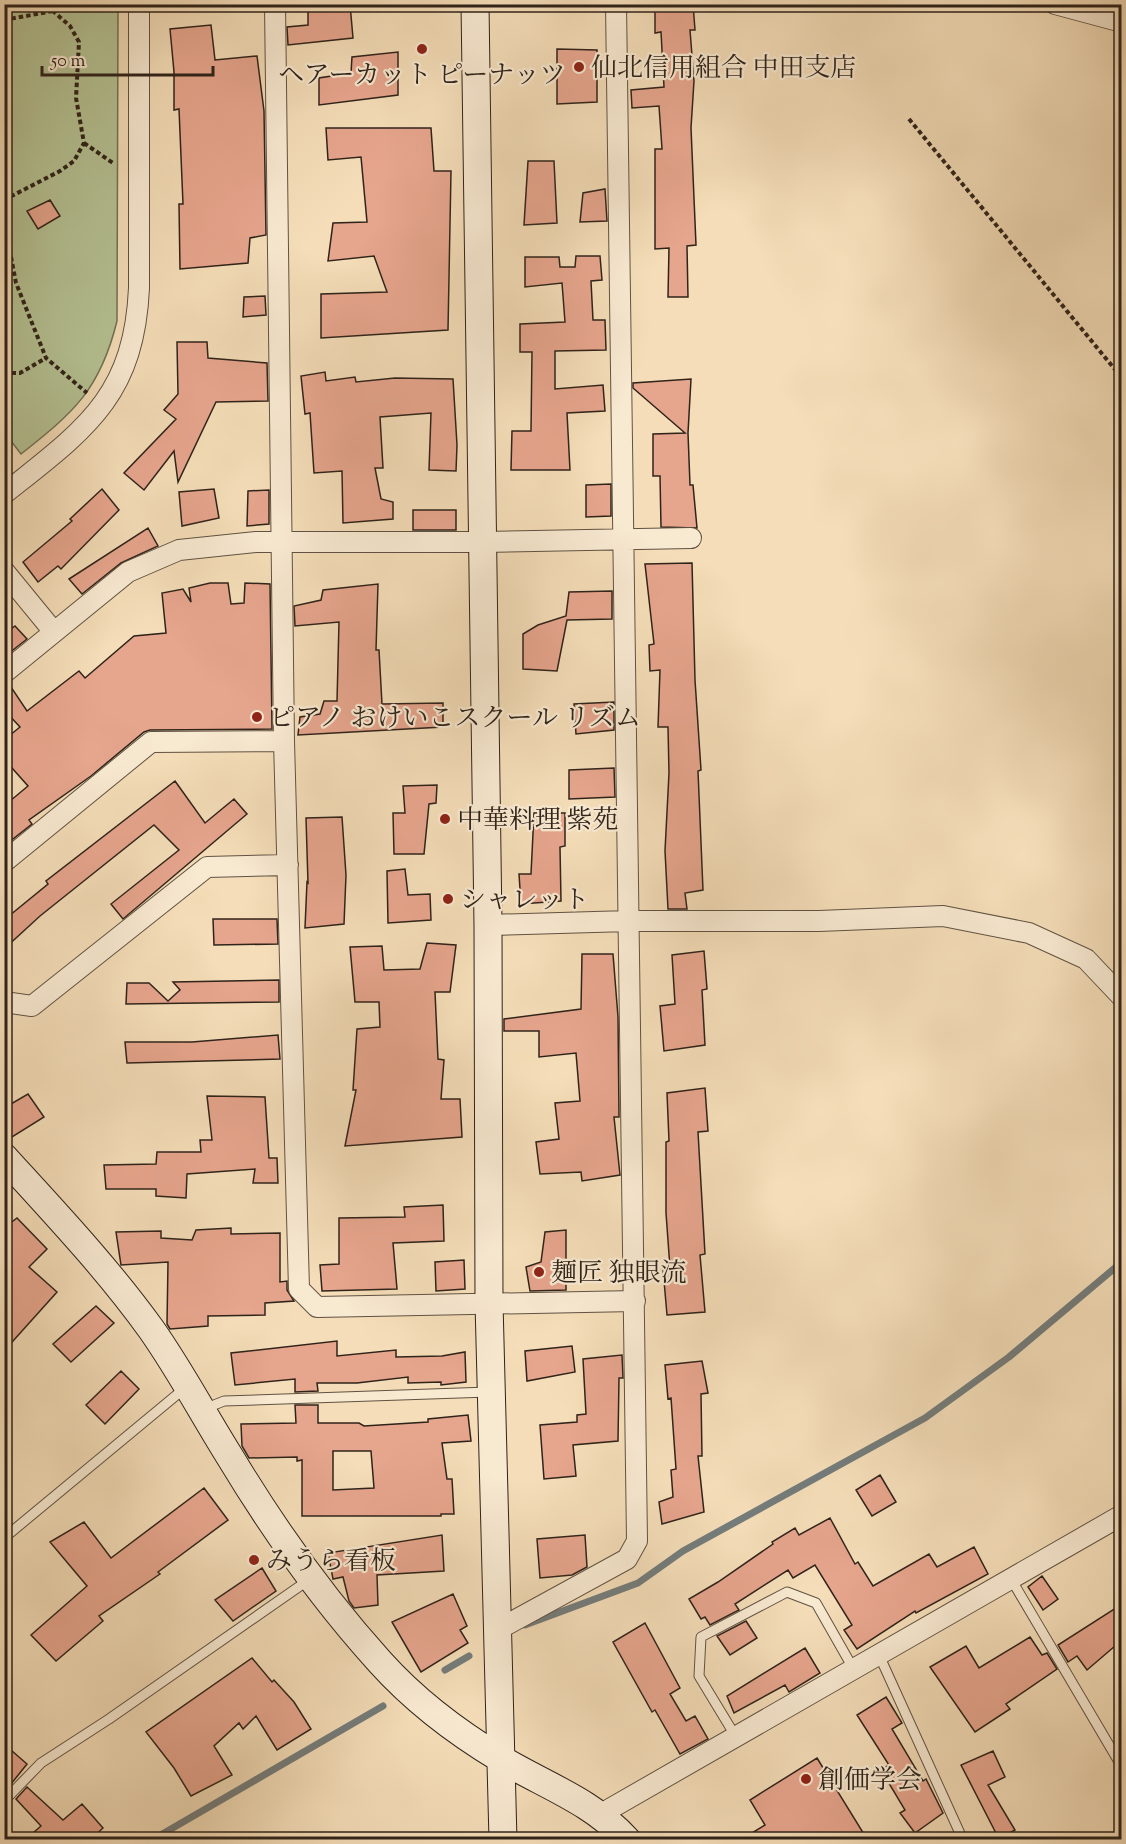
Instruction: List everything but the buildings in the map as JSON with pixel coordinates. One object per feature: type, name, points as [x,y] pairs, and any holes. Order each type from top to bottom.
[{"type":"street","points":[[4,494],[68,442],[102,408],[114,389],[133,346],[138,323],[139,288],[139,4]]},
{"type":"street","points":[[275,4],[284,741],[298,1289],[317,1307],[635,1301]]},
{"type":"street","points":[[475,4],[488,925],[489,1303],[503,1839]]},
{"type":"street","points":[[499,1629],[627,1559],[637,1541],[616,4]]},
{"type":"street","points":[[1055,4],[1122,22]]},
{"type":"street","points":[[4,673],[128,572],[155,558],[179,550],[202,546],[283,543],[691,538]]},
{"type":"street","points":[[4,571],[54,632]]},
{"type":"street","points":[[4,861],[151,742],[284,741]]},
{"type":"street","points":[[4,1002],[32,1006],[207,867],[288,865]]},
{"type":"street","points":[[488,925],[629,921],[819,921],[943,916],[1029,933],[1086,959],[1122,997]]},
{"type":"street","points":[[4,1157],[105,1269],[150,1328],[189,1385],[236,1467],[310,1579],[380,1663],[414,1697],[502,1760],[601,1814],[627,1839]]},
{"type":"street","points":[[601,1814],[1122,1515]]},
{"type":"lane","points":[[4,1539],[189,1385]]},
{"type":"lane","points":[[202,1409],[224,1401],[492,1392]]},
{"type":"lane","points":[[4,1801],[40,1763],[109,1719],[310,1579]]},
{"type":"lane","points":[[1011,1579],[1122,1767]]},
{"type":"lane","points":[[736,1737],[699,1676],[701,1637],[787,1592],[816,1603],[853,1668]]},
{"type":"lane","points":[[879,1655],[963,1839]]},
{"type":"path","points":[[4,20],[53,11],[68,4]]},
{"type":"path","points":[[4,200],[60,171],[74,161],[84,143],[76,98],[79,42],[70,26],[53,11]]},
{"type":"path","points":[[909,118],[1122,378]]},
{"type":"path","points":[[84,143],[113,163]]},
{"type":"path","points":[[4,220],[16,283],[46,358],[88,393]]},
{"type":"path","points":[[4,373],[20,373],[46,358]]},
{"type":"green space","points":[[4,5],[108,5],[118,10],[117,321],[102,365],[82,398],[56,425],[21,454],[4,432]]},
{"type":"waterway","points":[[525,1625],[638,1583],[683,1551],[925,1418],[1009,1357],[1122,1262]]},
{"type":"waterway","points":[[445,1670],[469,1656]]},
{"type":"waterway","points":[[152,1840],[383,1706]]},
{"type":"place","name":"ヘアーカット ピーナッツ","points":[[422,49]]},
{"type":"place","name":"仙北信用組合 中田支店","points":[[579,67]]},
{"type":"place","name":"ピアノ おけいこスクール リズム","points":[[257,717]]},
{"type":"place","name":"中華料理 紫苑","points":[[445,819]]},
{"type":"place","name":"シャレット","points":[[448,899]]},
{"type":"place","name":"麺匠 独眼流","points":[[539,1272]]},
{"type":"place","name":"みうら看板","points":[[254,1560]]},
{"type":"place","name":"創価学会","points":[[806,1779]]}]
